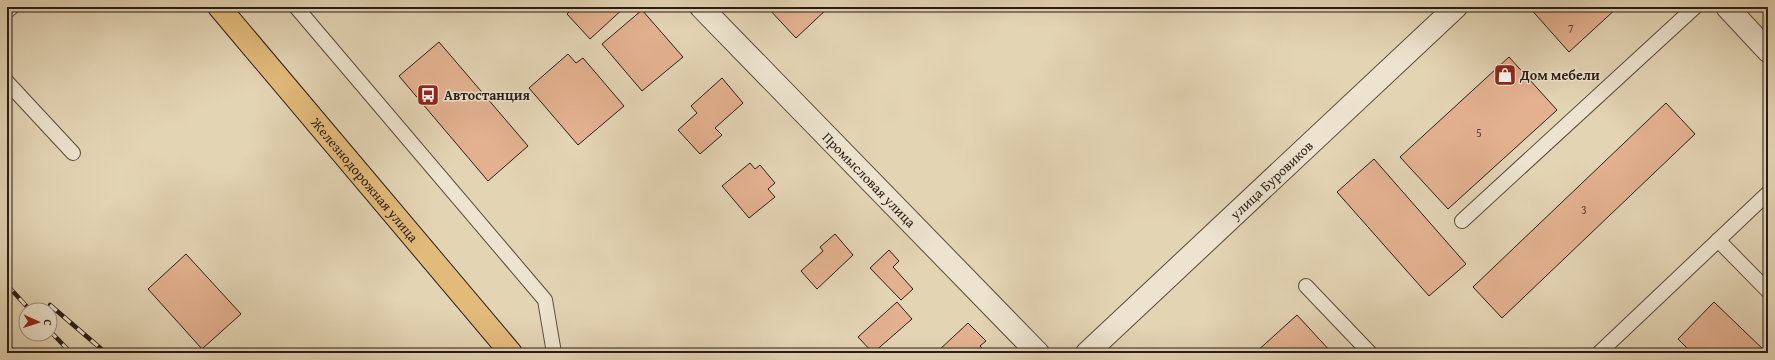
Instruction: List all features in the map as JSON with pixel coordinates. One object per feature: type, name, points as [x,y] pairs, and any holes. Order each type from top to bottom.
[{"type":"main road","name":"Железнодорожная улица","points":[[219,7],[511,353]]},
{"type":"street","name":"Промысловая улица","points":[[701,7],[1038,353]]},
{"type":"street","name":"улица Буровиков","points":[[1088,353],[1456,7]]},
{"type":"street","points":[[1727,7],[1768,51]]},
{"type":"lane","points":[[7,11],[12,7]]},
{"type":"lane","points":[[296,7],[545,300],[554,353]]},
{"type":"lane","points":[[1462,221],[1695,7]]},
{"type":"lane","points":[[7,82],[73,153]]},
{"type":"lane","points":[[1599,353],[1768,193]]},
{"type":"lane","points":[[1718,240],[1768,291]]},
{"type":"lane","points":[[1306,286],[1370,353]]},
{"type":"building","points":[[574,7],[625,7],[590,39],[567,14]]},
{"type":"building","points":[[767,7],[829,7],[796,38]]},
{"type":"building","points":[[1529,7],[1618,7],[1569,52]]},
{"type":"building","points":[[642,10],[683,57],[642,91],[602,44]]},
{"type":"building","points":[[439,42],[528,146],[488,181],[399,76]]},
{"type":"building","points":[[568,54],[576,63],[583,58],[624,106],[578,145],[529,88]]},
{"type":"building","points":[[1509,57],[1557,110],[1448,209],[1400,157]]},
{"type":"building","points":[[722,78],[743,103],[715,128],[722,135],[700,154],[678,130],[697,113],[691,106]]},
{"type":"building","points":[[1666,103],[1695,134],[1502,318],[1473,287]]},
{"type":"building","points":[[1374,159],[1466,264],[1429,296],[1337,192]]},
{"type":"building","points":[[750,163],[755,169],[760,165],[775,183],[768,189],[775,197],[749,218],[722,186]]},
{"type":"building","points":[[835,234],[853,255],[817,289],[801,271],[823,251],[820,247]]},
{"type":"building","points":[[889,250],[899,261],[893,267],[913,289],[901,300],[870,268]]},
{"type":"building","points":[[186,254],[241,314],[202,349],[148,289]]},
{"type":"building","points":[[897,302],[912,319],[873,353],[858,337]]},
{"type":"building","points":[[1714,302],[1767,353],[1692,353],[1678,339]]},
{"type":"building","points":[[1297,315],[1332,353],[1255,353]]},
{"type":"building","points":[[968,323],[986,341],[980,346],[986,353],[937,352]]},
{"type":"railway","points":[[7,285],[23,302]]},
{"type":"railway","points":[[58,312],[106,353]]},
{"type":"railway","points":[[58,339],[71,353]]},
{"type":"railway","points":[[7,345],[15,353]]},
{"type":"place","name":"Дом мебели","points":[[1505,75]]},
{"type":"place","name":"Автостанция","points":[[428,95]]}]
